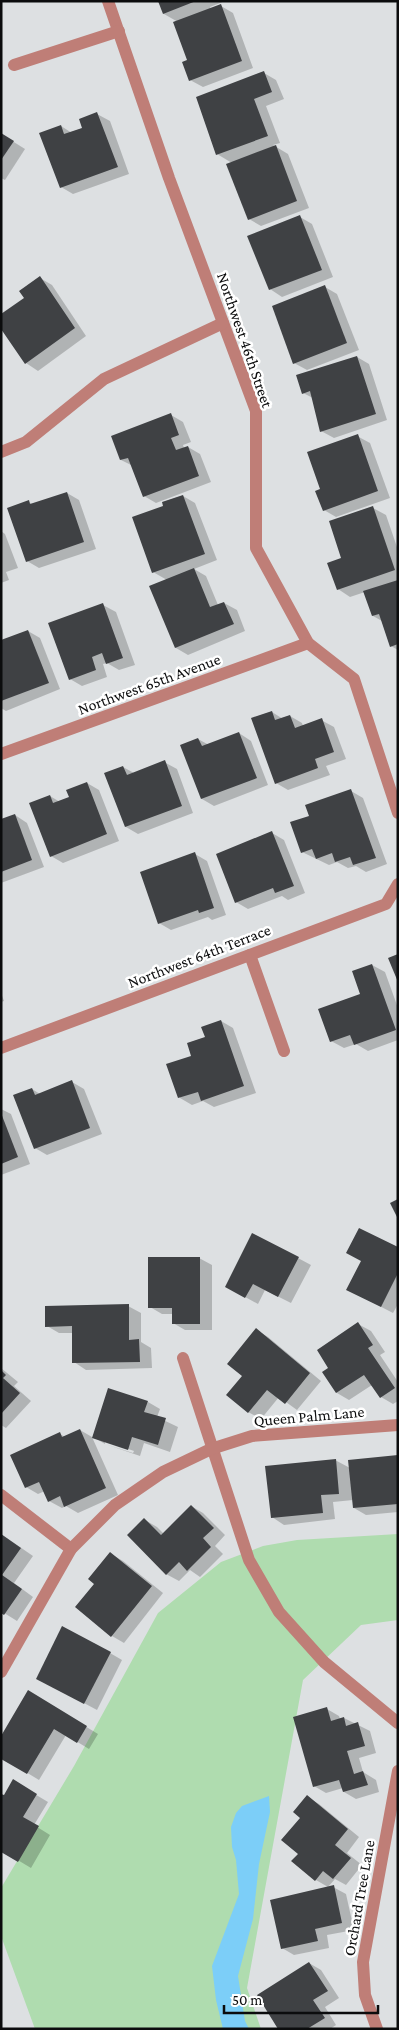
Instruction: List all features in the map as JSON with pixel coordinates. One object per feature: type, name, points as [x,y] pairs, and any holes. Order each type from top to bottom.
[{"type":"street","name":"Northwest 46th Street","points":[[108,1],[169,178],[256,411],[256,548],[308,643],[354,679],[398,813]]},
{"type":"street","points":[[14,65],[119,31]]},
{"type":"street","points":[[1,452],[26,442],[104,379],[224,323]]},
{"type":"street","name":"Northwest 65th Avenue","points":[[1,754],[308,643]]},
{"type":"street","name":"Northwest 64th Terrace","points":[[1,1048],[386,904],[398,884]]},
{"type":"street","points":[[250,955],[284,1051]]},
{"type":"street","points":[[182,1358],[249,1560],[279,1612],[324,1662],[398,1723]]},
{"type":"street","name":"Queen Palm Lane","points":[[1,1672],[71,1549],[115,1505],[163,1472],[211,1449],[252,1436],[398,1425]]},
{"type":"street","points":[[1,1496],[71,1549]]},
{"type":"street","name":"Orchard Tree Lane","points":[[377,2029],[365,1995],[364,1962],[398,1771]]},
{"type":"green space","points":[[398,1534],[398,1620],[361,1625],[303,1680],[247,1988],[261,2029],[35,2029],[1,1936],[1,1888],[74,1766],[158,1613],[221,1562],[263,1546],[297,1540]]},
{"type":"water","points":[[269,1796],[270,1812],[259,1864],[253,1919],[238,1976],[245,2021],[249,2029],[223,2029],[216,2000],[212,1966],[239,1894],[231,1827],[236,1813],[242,1806]]},
{"type":"building","points":[[158,1],[196,1],[163,14]]},
{"type":"building","points":[[221,4],[242,61],[189,81],[182,62],[187,60],[173,22]]},
{"type":"building","points":[[264,71],[272,92],[254,99],[268,136],[216,155],[196,97]]},
{"type":"building","points":[[97,112],[118,167],[60,188],[39,133],[61,125],[64,134],[82,128],[79,119]]},
{"type":"building","points":[[1,133],[14,141],[1,160]]},
{"type":"building","points":[[276,145],[297,201],[248,220],[226,164]]},
{"type":"building","points":[[300,215],[322,270],[269,290],[247,236]]},
{"type":"building","points":[[40,276],[75,328],[25,364],[1,329],[1,314],[24,298],[19,291]]},
{"type":"building","points":[[325,285],[347,343],[293,364],[272,306]]},
{"type":"building","points":[[357,356],[376,414],[320,432],[310,391],[302,394],[296,375]]},
{"type":"building","points":[[171,413],[179,435],[171,438],[176,450],[188,446],[199,476],[143,497],[128,458],[120,460],[111,436]]},
{"type":"building","points":[[358,434],[378,491],[323,511],[315,491],[320,489],[307,452]]},
{"type":"building","points":[[67,492],[84,542],[26,562],[7,508],[29,500],[30,504]]},
{"type":"building","points":[[183,495],[205,554],[152,573],[132,517],[163,506],[162,502]]},
{"type":"building","points":[[373,506],[395,570],[337,590],[327,563],[341,558],[329,521]]},
{"type":"building","points":[[194,568],[210,607],[224,602],[234,624],[175,648],[149,586]]},
{"type":"building","points":[[398,580],[398,644],[390,647],[379,614],[372,616],[363,591]]},
{"type":"building","points":[[103,603],[123,658],[106,664],[102,653],[92,657],[96,670],[69,680],[48,623]]},
{"type":"building","points":[[28,630],[49,683],[1,701],[1,640]]},
{"type":"building","points":[[272,711],[275,720],[290,715],[295,728],[322,718],[334,752],[315,759],[318,768],[275,784],[251,718]]},
{"type":"building","points":[[239,732],[257,778],[201,799],[180,745],[198,738],[202,746]]},
{"type":"building","points":[[165,760],[182,806],[125,827],[104,773],[123,766],[127,775]]},
{"type":"building","points":[[87,782],[107,834],[50,857],[29,803],[50,795],[53,803],[69,797],[66,790]]},
{"type":"building","points":[[351,789],[376,858],[353,865],[350,857],[335,862],[332,853],[316,859],[312,849],[301,853],[290,822],[309,816],[305,805]]},
{"type":"building","points":[[15,814],[32,860],[1,872],[1,819]]},
{"type":"building","points":[[272,831],[294,886],[275,893],[273,888],[235,903],[216,854]]},
{"type":"building","points":[[195,852],[214,908],[199,913],[198,910],[158,924],[140,872]]},
{"type":"building","points":[[398,954],[398,982],[388,958]]},
{"type":"building","points":[[372,964],[396,1030],[354,1045],[350,1035],[330,1042],[318,1009],[360,994],[352,971]]},
{"type":"building","points":[[221,1020],[244,1086],[201,1101],[198,1092],[178,1098],[166,1064],[191,1056],[187,1043],[205,1037],[201,1027]]},
{"type":"building","points":[[72,1080],[90,1128],[34,1149],[13,1095],[32,1088],[35,1095]]},
{"type":"building","points":[[1,1113],[18,1157],[1,1164]]},
{"type":"building","points":[[398,1199],[398,1219],[390,1203]]},
{"type":"building","points":[[359,1228],[398,1247],[398,1273],[381,1307],[346,1290],[361,1261],[346,1253]]},
{"type":"building","points":[[252,1233],[299,1257],[278,1297],[253,1284],[245,1298],[225,1287]]},
{"type":"building","points":[[148,1257],[200,1257],[200,1324],[172,1324],[172,1308],[148,1308]]},
{"type":"building","points":[[129,1304],[129,1340],[139,1339],[140,1362],[72,1363],[72,1326],[45,1327],[45,1306]]},
{"type":"building","points":[[358,1322],[373,1345],[368,1348],[395,1388],[380,1398],[364,1375],[336,1393],[322,1372],[328,1368],[317,1350]]},
{"type":"building","points":[[256,1328],[310,1373],[285,1404],[267,1390],[248,1413],[226,1395],[242,1376],[227,1364]]},
{"type":"building","points":[[1,1370],[6,1375],[3,1378],[20,1393],[1,1414]]},
{"type":"building","points":[[108,1388],[148,1401],[144,1412],[166,1418],[158,1445],[132,1437],[128,1450],[92,1438]]},
{"type":"building","points":[[80,1429],[106,1488],[64,1507],[60,1496],[48,1502],[39,1482],[25,1488],[10,1455],[60,1432],[62,1437]]},
{"type":"building","points":[[398,1455],[398,1504],[353,1508],[348,1460]]},
{"type":"building","points":[[336,1459],[339,1494],[321,1495],[323,1513],[271,1518],[265,1466]]},
{"type":"building","points":[[191,1505],[214,1528],[203,1538],[211,1547],[187,1571],[179,1562],[166,1575],[127,1535],[144,1518],[161,1535]]},
{"type":"building","points":[[1,1534],[21,1548],[2,1575],[22,1589],[4,1615],[1,1613]]},
{"type":"building","points":[[110,1552],[152,1586],[111,1637],[75,1607],[94,1584],[88,1579]]},
{"type":"building","points":[[62,1626],[111,1652],[84,1704],[36,1679]]},
{"type":"building","points":[[28,1690],[87,1726],[77,1743],[54,1729],[27,1774],[1,1759],[1,1736]]},
{"type":"building","points":[[327,1707],[331,1721],[344,1717],[346,1726],[358,1722],[365,1746],[347,1751],[354,1774],[363,1771],[368,1785],[343,1792],[339,1780],[313,1787],[293,1717]]},
{"type":"building","points":[[13,1779],[37,1794],[23,1817],[39,1826],[18,1862],[1,1852],[1,1794],[4,1795]]},
{"type":"building","points":[[307,1795],[348,1829],[335,1845],[351,1858],[333,1879],[323,1871],[315,1881],[291,1861],[298,1854],[281,1840],[300,1818],[293,1812]]},
{"type":"building","points":[[334,1885],[342,1923],[315,1929],[318,1941],[281,1949],[270,1900]]},
{"type":"building","points":[[309,1962],[328,1991],[313,2000],[325,2018],[307,2029],[278,2029],[257,1995]]}]
